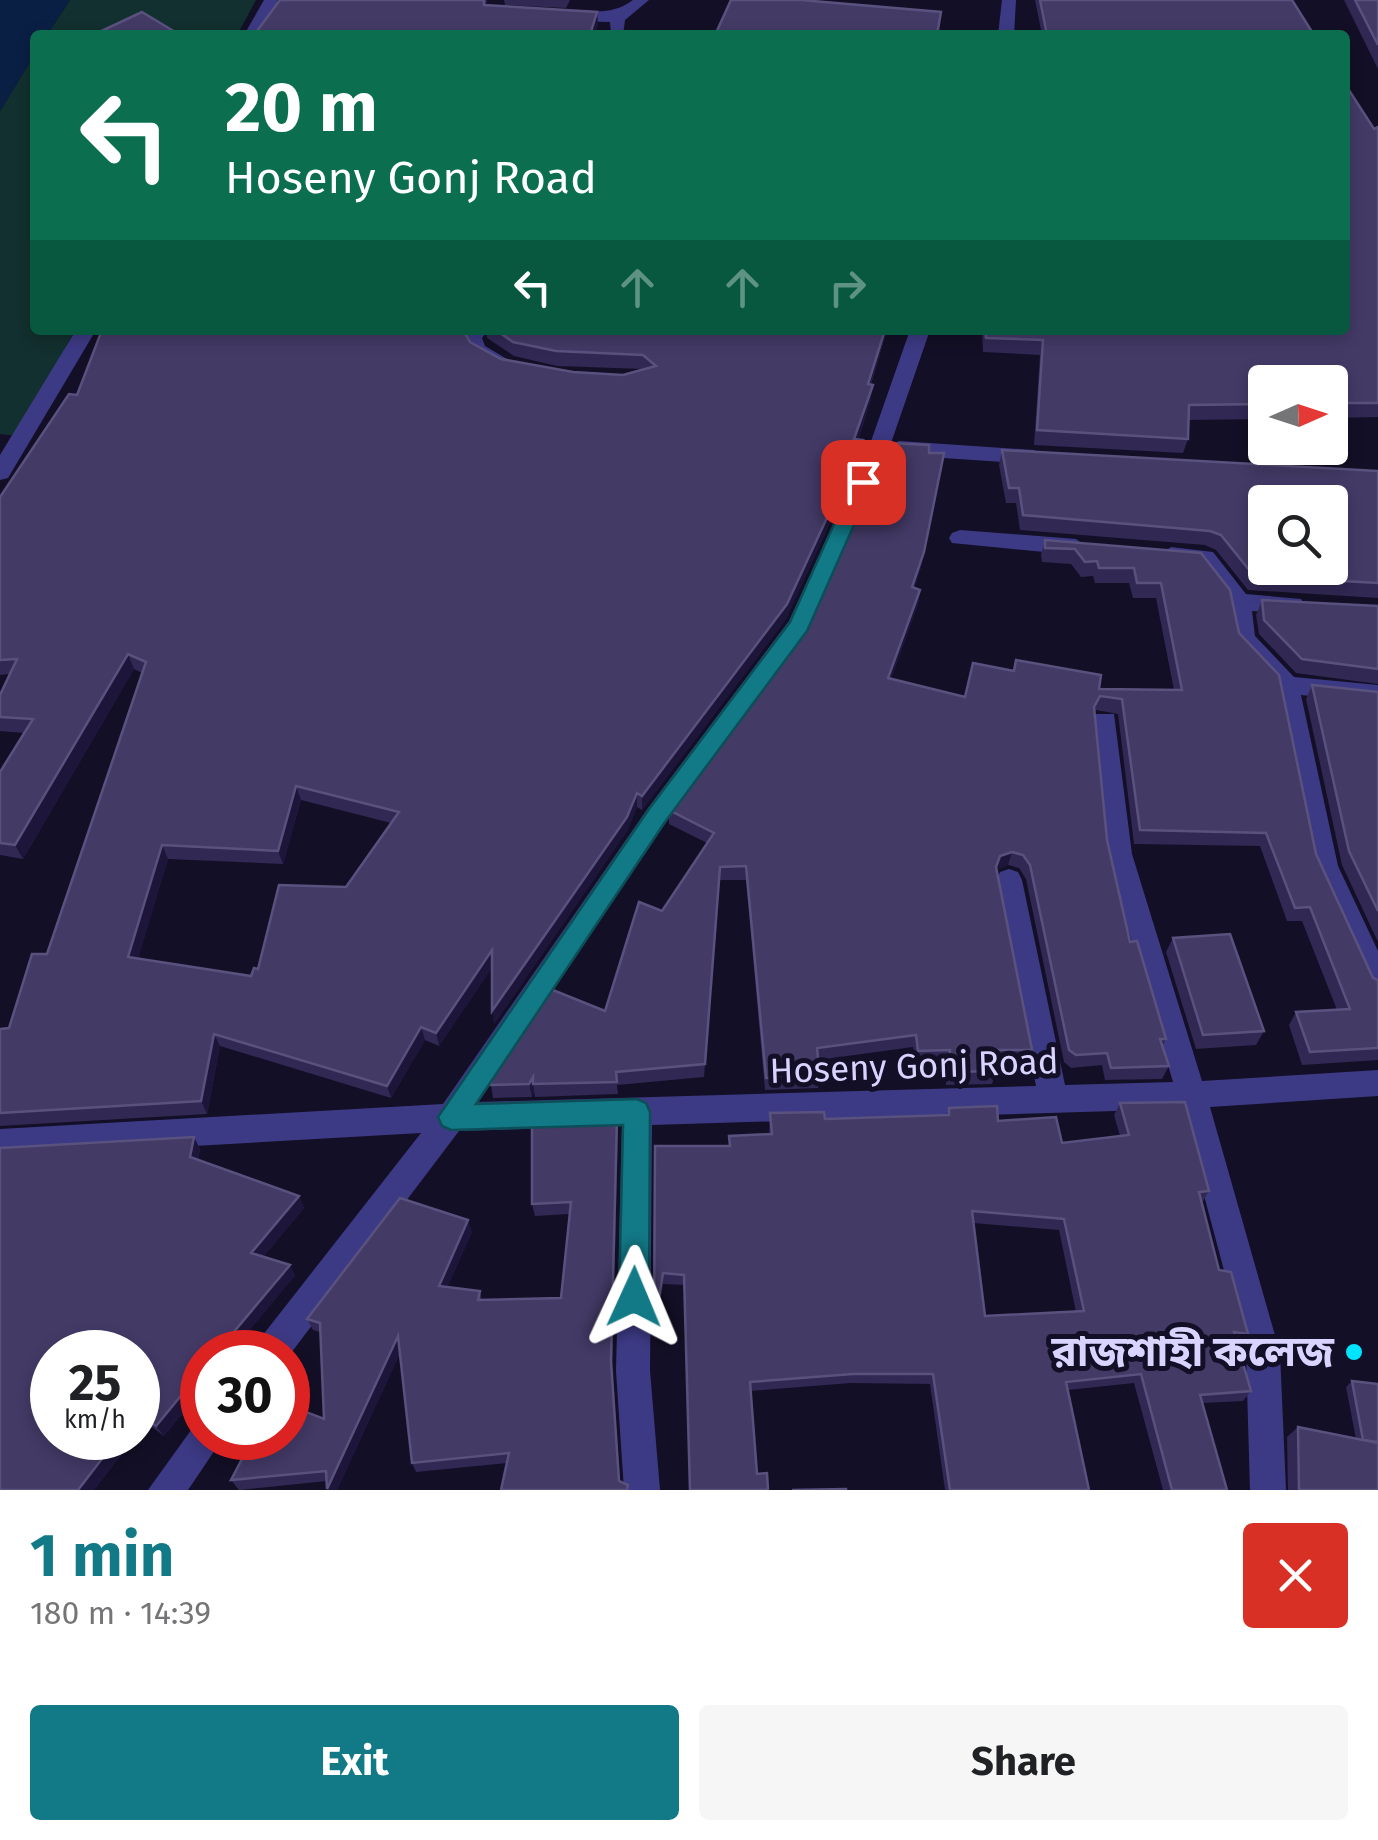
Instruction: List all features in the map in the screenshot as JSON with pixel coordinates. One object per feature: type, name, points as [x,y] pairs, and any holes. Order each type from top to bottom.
[{"type":"street","points":[[255,30],[271,0]]},
{"type":"street","points":[[546,15],[618,26],[642,0]]},
{"type":"street","points":[[1006,30],[1009,0]]},
{"type":"street","points":[[0,472],[83,335]]},
{"type":"street","points":[[474,335],[476,349],[494,362],[527,370]]},
{"type":"street","points":[[288,1330],[451,1117],[657,815],[800,625],[879,447],[918,335]]},
{"type":"street","points":[[879,447],[1056,458]]},
{"type":"street","points":[[960,538],[1092,548]]},
{"type":"street","points":[[1148,553],[1204,557],[1239,602],[1244,638],[1287,685],[1325,866],[1378,981]]},
{"type":"street","points":[[1239,602],[1321,606]]},
{"type":"street","points":[[1287,685],[1378,694]]},
{"type":"street","points":[[1106,722],[1118,854],[1192,1095],[1263,1353],[1268,1490]]},
{"type":"street","points":[[1009,880],[1053,1099]]},
{"type":"street","name":"Hoseny Gonj Road","points":[[0,1143],[451,1117],[1192,1095],[1378,1083]]},
{"type":"street","points":[[637,1112],[633,1371],[642,1490]]},
{"type":"street","points":[[166,1490],[189,1460]]},
{"type":"green space","points":[[70,0],[256,0],[240,30],[50,30]]},
{"type":"green space","points":[[30,62],[30,335],[72,335],[17,436],[0,434],[0,111]]},
{"type":"water","points":[[0,0],[70,0],[50,30],[30,30],[30,62],[0,111]]},
{"type":"building","points":[[280,0],[484,0],[484,5],[597,12],[592,30],[258,30]]},
{"type":"building","points":[[731,0],[801,0],[941,12],[938,30],[717,30]]},
{"type":"building","points":[[1040,0],[1292,0],[1311,30],[1046,30]]},
{"type":"building","points":[[1355,0],[1378,0],[1378,45]]},
{"type":"building","points":[[142,12],[172,30],[104,30]]},
{"type":"building","points":[[1350,92],[1374,129],[1378,127],[1378,403],[1348,403],[1348,365],[1248,365],[1248,404],[1189,405],[1188,439],[1037,430],[1043,340],[986,335],[1350,335]]},
{"type":"building","points":[[100,335],[466,335],[470,342],[501,359],[573,372],[623,375],[656,366],[643,355],[556,351],[513,342],[503,335],[883,335],[868,384],[873,385],[854,439],[863,440],[787,604],[642,796],[637,793],[627,817],[492,1011],[492,950],[436,1033],[421,1027],[387,1086],[214,1034],[201,1101],[0,1113],[0,1029],[9,1028],[32,954],[47,954],[146,662],[128,654],[15,845],[0,843],[0,772],[33,719],[0,717],[0,695],[17,659],[0,660],[0,497],[69,394],[77,395]],"holes":[[[296,786],[399,812],[346,887],[279,885],[258,969],[254,968],[251,976],[128,957],[162,845],[278,851]]]},
{"type":"building","points":[[890,443],[929,445],[929,453],[944,453],[924,552],[912,587],[920,590],[888,678],[965,697],[973,663],[1014,671],[1016,660],[1101,675],[1099,689],[1182,690],[1161,583],[1137,583],[1134,568],[1099,568],[1097,561],[1085,562],[1075,549],[1045,548],[1045,540],[1201,553],[1230,590],[1239,633],[1279,675],[1316,854],[1373,978],[1378,980],[1378,1048],[1310,1052],[1296,1012],[1350,1009],[1310,907],[1295,908],[1266,833],[1140,830],[1122,699],[1100,696],[1094,707],[1107,840],[1130,942],[1137,941],[1166,1039],[1160,1039],[1169,1066],[1111,1068],[1107,1053],[1076,1055],[1069,1050],[1030,865],[1023,855],[1012,852],[1000,856],[996,867],[1032,1050],[996,1050],[996,1071],[949,1072],[950,1050],[918,1051],[916,1035],[817,1048],[820,1076],[766,1078],[746,866],[720,867],[705,1064],[616,1072],[617,1082],[533,1084],[533,1077],[529,1084],[491,1085],[491,1073],[548,988],[605,1011],[639,902],[662,911],[714,833],[669,810],[811,619]]},
{"type":"building","points":[[1002,450],[1378,471],[1378,583],[1348,581],[1348,485],[1248,485],[1248,569],[1221,535],[1210,531],[1023,515],[1019,488],[1009,488]]},
{"type":"building","points":[[1262,600],[1378,606],[1378,669],[1302,659],[1264,620]]},
{"type":"building","points":[[1312,685],[1378,692],[1378,911],[1349,851]]},
{"type":"building","points":[[1230,934],[1264,1031],[1203,1035],[1173,938]]},
{"type":"building","points":[[1185,1102],[1209,1191],[1199,1192],[1219,1270],[1231,1272],[1248,1334],[1234,1332],[1251,1391],[1200,1395],[1227,1490],[1172,1490],[1141,1374],[1066,1382],[1089,1490],[950,1490],[933,1374],[853,1374],[750,1382],[757,1474],[767,1473],[768,1490],[690,1490],[684,1275],[663,1273],[654,1330],[655,1146],[730,1146],[729,1136],[772,1134],[770,1113],[824,1112],[825,1119],[949,1115],[949,1108],[997,1106],[998,1121],[1056,1117],[1062,1143],[1129,1135],[1120,1103]],"holes":[[[972,1211],[1064,1219],[1084,1311],[985,1316]]]},
{"type":"building","points":[[617,1117],[611,1361],[619,1481],[628,1485],[627,1490],[501,1490],[509,1453],[412,1463],[398,1336],[327,1489],[326,1471],[231,1480],[241,1460],[310,1460],[310,1414],[324,1419],[320,1323],[307,1319],[400,1198],[468,1220],[439,1286],[480,1291],[478,1300],[561,1298],[571,1202],[532,1204],[532,1119]]},
{"type":"building","points":[[194,1137],[190,1157],[299,1196],[251,1253],[290,1265],[235,1330],[180,1330],[180,1397],[160,1421],[160,1330],[30,1330],[30,1460],[101,1460],[78,1490],[0,1490],[0,1148]]},
{"type":"building","points":[[1352,1381],[1378,1384],[1378,1442],[1363,1440]]},
{"type":"building","points":[[1298,1427],[1378,1443],[1378,1490],[1299,1490]]},
{"type":"place","name":"রাজশাহী কলেজ","points":[[1354,1352]]},
{"type":"route","points":[[634,1297],[637,1112],[451,1117],[657,815],[800,625],[863,482]]}]
